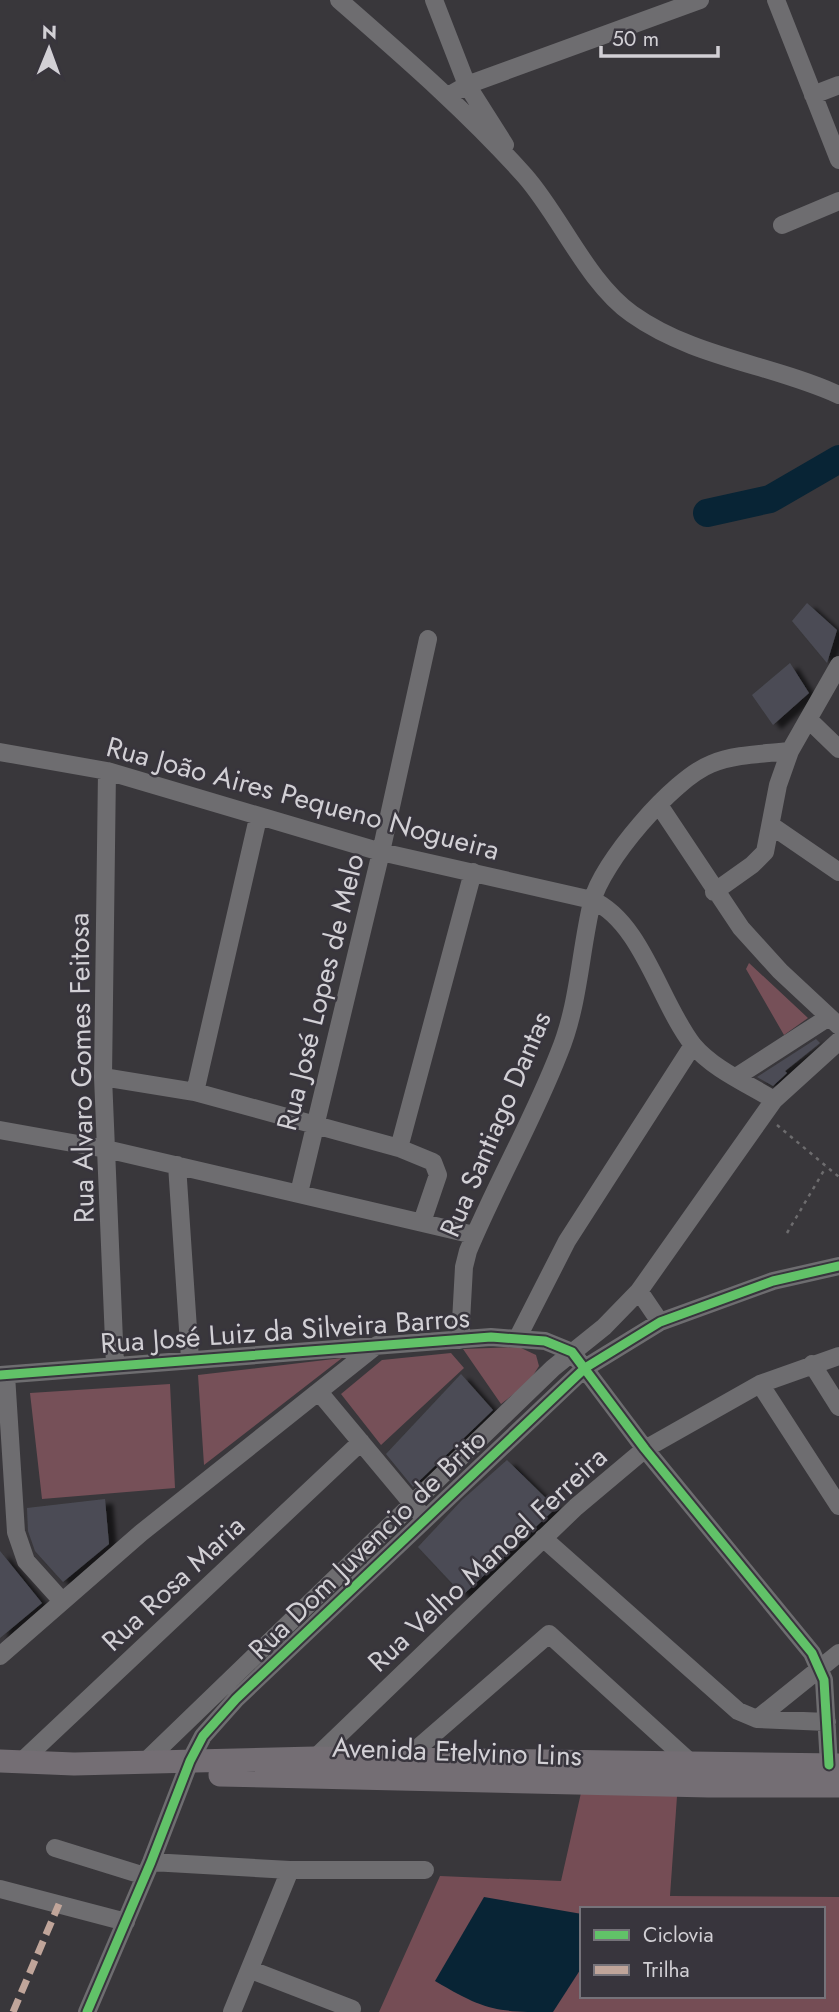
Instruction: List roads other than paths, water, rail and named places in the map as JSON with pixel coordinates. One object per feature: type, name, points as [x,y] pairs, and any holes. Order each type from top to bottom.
[{"type":"main road","name":"Avenida Etelvino Lins","points":[[11,1761],[74,1764],[146,1760],[187,1768]]},
{"type":"main road","name":"Avenida Etelvino Lins","points":[[312,1767],[404,1760],[839,1786]]},
{"type":"main road","name":"Avenida Etelvino Lins","points":[[74,1764],[113,1772],[187,1768],[312,1767],[611,1773],[691,1763],[834,1765]]},
{"type":"street","points":[[339,0],[448,96],[526,177]]},
{"type":"street","points":[[434,0],[467,85],[526,177],[606,288],[633,314],[658,330],[699,348],[839,395]]},
{"type":"street","points":[[448,96],[467,85],[700,0]]},
{"type":"street","points":[[776,0],[839,160]]},
{"type":"street","points":[[814,95],[839,85]]},
{"type":"street","points":[[782,225],[839,201]]},
{"type":"street","name":"Rua José Lopes de Melo","points":[[299,1193],[381,852],[428,639]]},
{"type":"street","points":[[714,891],[760,859],[772,826],[778,785],[790,751],[839,665]]},
{"type":"street","points":[[809,720],[839,749]]},
{"type":"street","name":"Rua Santiago Dantas","points":[[460,1339],[464,1267],[474,1235],[559,1054],[575,999],[592,900],[607,868],[677,784],[713,763],[790,751]]},
{"type":"street","name":"Rua João Aires Pequeno Nogueira","points":[[0,752],[107,771],[258,818],[381,852],[592,900]]},
{"type":"street","name":"Rua Alvaro Gomes Feitosa","points":[[107,771],[103,1077],[114,1364]]},
{"type":"street","points":[[659,804],[714,891],[741,928],[834,1022],[736,1077]]},
{"type":"street","points":[[195,1092],[258,818]]},
{"type":"street","points":[[772,826],[839,872]]},
{"type":"street","points":[[399,1148],[473,872]]},
{"type":"street","points":[[592,900],[607,906],[623,925],[693,1045],[736,1077],[769,1107]]},
{"type":"street","name":"Rua Dom Juvencio de Brito","points":[[146,1760],[412,1504],[572,1352],[604,1327],[639,1291],[769,1107],[839,1041]]},
{"type":"street","points":[[518,1337],[567,1241],[693,1045]]},
{"type":"street","points":[[103,1077],[195,1092],[399,1148],[437,1167],[438,1175],[422,1222]]},
{"type":"street","points":[[0,1130],[106,1149],[474,1235]]},
{"type":"street","points":[[177,1165],[190,1359]]},
{"type":"street","name":"Rua Dom Juvencio de Brito","points":[[87,2012],[148,1869],[187,1768],[203,1736],[236,1699],[585,1367],[660,1322],[773,1281],[839,1266]]},
{"type":"street","points":[[639,1291],[660,1322]]},
{"type":"street","name":"Rua José Luiz da Silveira Barros","points":[[3,1375],[114,1364],[460,1339],[518,1337],[545,1342],[572,1352]]},
{"type":"street","points":[[0,1656],[141,1533],[377,1345]]},
{"type":"street","points":[[572,1352],[645,1449],[801,1639],[820,1666],[834,1765]]},
{"type":"street","name":"Rua Velho Manoel Ferreira","points":[[312,1767],[543,1538],[645,1449],[760,1384],[839,1356]]},
{"type":"street","points":[[812,1364],[839,1407]]},
{"type":"street","points":[[3,1375],[16,1532],[26,1561],[62,1601]]},
{"type":"street","points":[[760,1384],[839,1506]]},
{"type":"street","points":[[319,1392],[426,1520]]},
{"type":"street","name":"Rua Rosa Maria","points":[[11,1761],[361,1442]]},
{"type":"street","points":[[543,1538],[729,1705],[747,1717],[827,1722]]},
{"type":"street","points":[[404,1760],[549,1634],[691,1763]]},
{"type":"street","points":[[757,1719],[839,1653]]},
{"type":"street","points":[[55,1848],[148,1869],[425,1870]]},
{"type":"street","points":[[232,2012],[290,1870]]},
{"type":"street","points":[[0,1889],[125,1922]]},
{"type":"street","points":[[251,1970],[352,2008]]},
{"type":"water","points":[[484,1897],[580,1914],[580,1970],[553,2012],[491,2008],[435,1981]]},
{"type":"waterway","points":[[707,513],[770,499],[839,459]]}]
